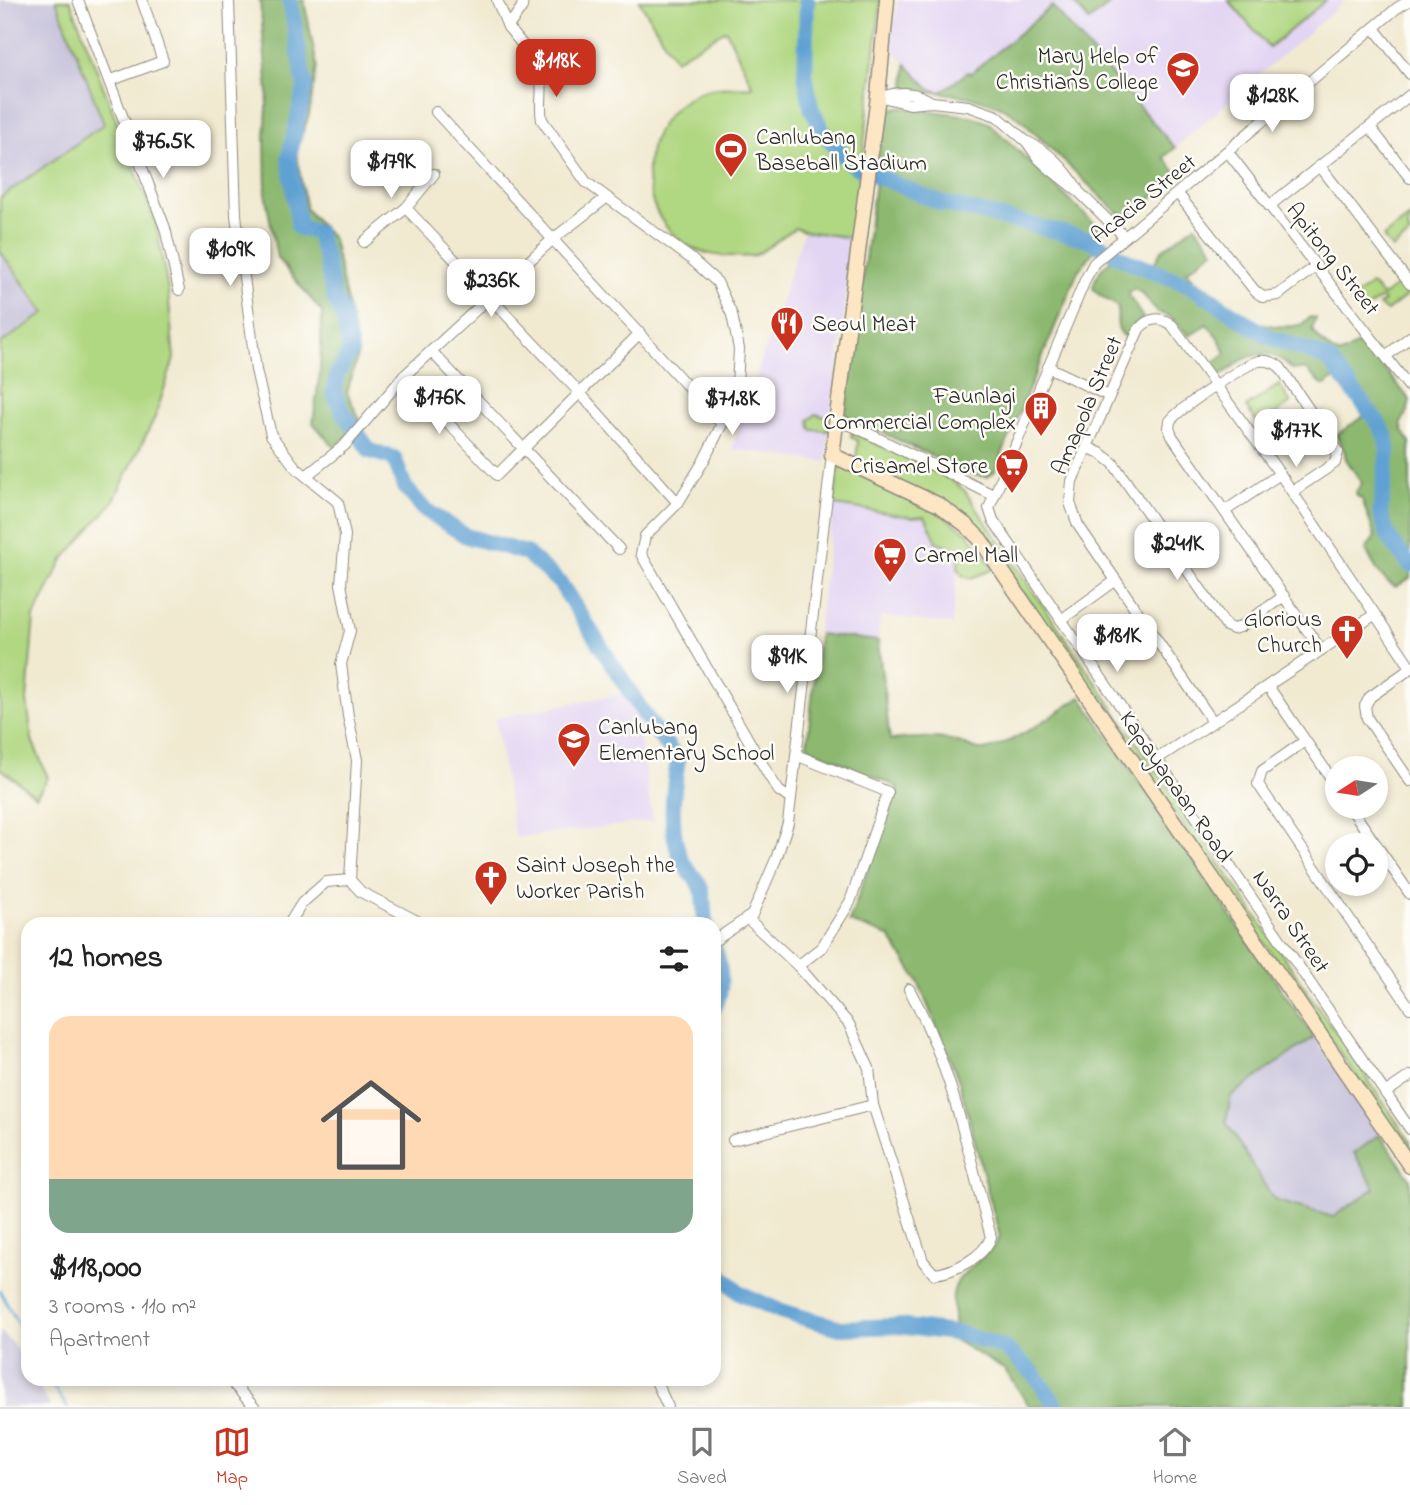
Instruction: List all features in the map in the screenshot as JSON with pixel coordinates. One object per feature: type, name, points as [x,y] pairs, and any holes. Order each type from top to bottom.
[{"type":"street","points":[[78,0],[165,228],[179,290]]},
{"type":"street","points":[[109,81],[163,61],[142,0]]},
{"type":"street","points":[[229,0],[236,215],[256,370],[271,435],[296,468],[338,502],[345,536],[341,584],[350,631],[341,664],[357,760],[350,880],[361,892],[409,917]]},
{"type":"street","points":[[497,0],[508,27],[540,75],[542,84],[539,108],[542,120],[586,182],[690,258],[717,282],[732,314],[739,349],[737,385],[703,462],[678,503],[645,536],[641,554],[771,779],[779,792],[789,798]]},
{"type":"street","points":[[508,27],[522,7],[523,0]]},
{"type":"street","points":[[721,937],[752,915],[788,823],[836,422],[872,146],[882,96],[887,0]]},
{"type":"street","name":"Acacia Street","points":[[993,495],[1094,263],[1374,28],[1410,1]]},
{"type":"street","points":[[1374,28],[1410,74]]},
{"type":"street","points":[[882,96],[899,92],[915,94],[932,102],[968,106],[1003,120],[1027,142],[1045,150],[1066,171],[1079,192],[1121,240]]},
{"type":"street","points":[[1269,206],[1410,95]]},
{"type":"street","points":[[436,113],[722,424]]},
{"type":"street","points":[[1370,127],[1410,178]]},
{"type":"street","name":"Apitong Street","points":[[1228,152],[1410,387]]},
{"type":"street","points":[[1320,166],[1410,284]]},
{"type":"street","points":[[364,242],[406,208],[434,174]]},
{"type":"street","points":[[1178,194],[1263,297],[1278,295],[1316,266]]},
{"type":"street","points":[[306,476],[345,445],[404,376],[553,239],[606,198]]},
{"type":"street","points":[[406,208],[579,392],[678,503]]},
{"type":"street","name":"Amapola Street","points":[[1213,722],[1078,525],[1072,511],[1070,488],[1139,329],[1146,322],[1164,320],[1172,325],[1217,387]]},
{"type":"street","points":[[404,376],[497,475],[640,333]]},
{"type":"street","points":[[1386,356],[1410,337]]},
{"type":"street","points":[[431,351],[619,549]]},
{"type":"street","points":[[1293,491],[1335,463],[1338,452],[1280,367],[1269,361],[1246,366],[1172,417],[1169,425],[1172,436],[1321,650]]},
{"type":"street","points":[[1048,367],[1109,396]]},
{"type":"street","points":[[1217,387],[1293,491],[1410,668],[1370,697],[1366,701],[1365,712],[1410,781]]},
{"type":"street","points":[[836,422],[853,426],[993,495]]},
{"type":"street","points":[[1087,447],[1113,463],[1226,626],[1233,629],[1240,627],[1284,596]]},
{"type":"street","name":"Kapayapaan Road","points":[[832,455],[939,505],[980,538],[1410,1166]]},
{"type":"street","points":[[1225,511],[1280,474]]},
{"type":"street","name":"Narra Street","points":[[993,495],[989,508],[993,520],[1410,1129]]},
{"type":"street","points":[[1061,620],[1115,581]]},
{"type":"street","points":[[1157,759],[1374,615]]},
{"type":"street","points":[[1268,686],[1325,770]]},
{"type":"street","points":[[1305,741],[1262,771],[1258,784],[1406,994],[1410,1008]]},
{"type":"street","points":[[796,755],[888,792],[850,902],[822,947],[797,967]]},
{"type":"street","points":[[1358,819],[1410,894]]},
{"type":"street","points":[[293,917],[302,903],[326,882],[350,880]]},
{"type":"street","points":[[747,918],[849,1024],[869,1068],[873,1105],[923,1261],[934,1275],[950,1272],[989,1244],[991,1237],[953,1094],[938,1049],[909,989]]},
{"type":"street","points":[[1385,1093],[1410,1076]]},
{"type":"street","points":[[733,1140],[873,1105]]},
{"type":"street","points":[[235,1386],[254,1407]]},
{"type":"street","points":[[659,1386],[668,1407]]},
{"type":"shaded area","points":[[0,0],[56,0],[104,125],[0,198]]},
{"type":"shaded area","name":"Mary Help of Christians College","points":[[898,0],[1346,0],[1175,148],[1052,6],[970,74],[967,72],[940,92],[935,92],[925,85],[893,49],[892,35]]},
{"type":"shaded area","points":[[804,231],[853,238],[826,462],[732,449]]},
{"type":"shaded area","points":[[0,251],[45,314],[0,344]]},
{"type":"shaded area","name":"Carmel Mall","points":[[834,505],[912,517],[925,516],[937,542],[955,548],[959,557],[952,624],[880,616],[878,641],[819,634]]},
{"type":"shaded area","name":"Canlubang Elementary School","points":[[632,692],[653,821],[515,838],[495,718]]},
{"type":"shaded area","points":[[1314,1037],[1380,1135],[1354,1153],[1375,1188],[1333,1217],[1274,1200],[1226,1122],[1231,1096]]},
{"type":"shaded area","points":[[0,1331],[21,1357],[21,1386],[38,1386],[51,1407],[0,1407]]},
{"type":"green space","points":[[56,0],[70,0],[156,224],[168,290],[174,359],[155,417],[113,502],[62,561],[34,617],[27,700],[32,740],[48,778],[36,796],[0,768],[0,344],[45,313],[0,251],[0,198],[104,124]]},
{"type":"green space","points":[[260,0],[304,0],[317,66],[309,115],[296,151],[306,209],[333,239],[358,353],[347,393],[361,422],[335,448],[313,423],[320,371],[322,312],[277,258],[266,198],[265,137],[268,93]]},
{"type":"green space","points":[[639,0],[881,0],[853,238],[795,228],[760,252],[742,257],[699,251],[676,237],[659,217],[650,192],[648,166],[654,140],[668,116],[690,97],[705,90],[753,87],[726,30],[675,60]]},
{"type":"green space","points":[[1071,0],[1115,0],[1089,21]]},
{"type":"green space","points":[[1228,0],[1326,0],[1269,48]]},
{"type":"green space","points":[[1052,6],[1175,148],[1164,157],[1179,176],[1128,215],[1118,213],[1019,118],[1006,110],[979,99],[905,89],[906,64],[930,89],[941,92],[968,72],[970,74]]},
{"type":"green space","points":[[898,107],[971,116],[989,123],[1100,229],[1101,242],[1078,271],[995,471],[987,477],[972,475],[845,415],[883,120],[887,110]]},
{"type":"green space","points":[[1410,217],[1410,235],[1392,249],[1383,237]]},
{"type":"green space","points":[[1195,225],[1214,250],[1187,271],[1220,296],[1237,314],[1249,321],[1287,326],[1302,324],[1310,317],[1316,318],[1312,330],[1325,345],[1340,354],[1362,341],[1410,400],[1401,423],[1410,442],[1410,578],[1396,587],[1381,576],[1366,549],[1375,537],[1362,499],[1356,492],[1362,483],[1346,459],[1336,435],[1365,415],[1349,388],[1333,379],[1322,385],[1307,370],[1292,369],[1281,359],[1262,354],[1241,361],[1217,376],[1210,365],[1226,353],[1207,324],[1189,336],[1171,317],[1157,312],[1142,293],[1134,289],[1129,296],[1143,318],[1134,327],[1129,338],[1119,330],[1118,308],[1093,288],[1103,268],[1121,253],[1137,260],[1155,262],[1161,251]]},
{"type":"green space","points":[[1401,282],[1410,293],[1387,311],[1379,305],[1384,301],[1381,298],[1361,313],[1350,300],[1371,284],[1383,296]]},
{"type":"green space","points":[[1279,385],[1291,403],[1259,425],[1246,407]]},
{"type":"green space","points":[[816,414],[829,418],[829,431],[811,430],[809,420]]},
{"type":"green space","points":[[852,432],[947,477],[964,490],[1410,1141],[1410,1154],[984,536],[856,460],[858,441],[851,437]]},
{"type":"green space","points":[[839,465],[924,502],[968,533],[994,569],[972,578],[963,576],[958,568],[959,557],[955,548],[937,542],[925,516],[912,517],[834,505]]},
{"type":"green space","points":[[819,634],[878,641],[890,740],[939,738],[980,750],[990,749],[1031,729],[1081,697],[1314,1037],[1231,1096],[1226,1122],[1274,1200],[1333,1217],[1375,1188],[1354,1153],[1380,1135],[1410,1178],[1410,1407],[1030,1407],[1005,1370],[956,1341],[953,1301],[955,1287],[1000,1237],[959,1081],[917,979],[889,936],[849,922],[898,787],[807,746]]},
{"type":"waterway","points":[[290,0],[305,87],[289,157],[299,228],[317,232],[351,351],[337,374],[334,393],[343,412],[370,451],[394,458],[405,487],[424,509],[466,536],[526,553],[560,583],[650,723],[678,760],[673,797],[674,835],[683,863],[702,890],[704,917]]},
{"type":"waterway","points":[[807,0],[805,74],[811,107],[822,130],[843,156],[856,167],[941,203],[1088,239],[1130,262],[1189,285],[1267,336],[1331,362],[1386,437],[1388,450],[1380,513],[1389,538],[1410,565]]},
{"type":"waterway","points":[[721,1275],[740,1293],[780,1311],[840,1328],[898,1326],[962,1334],[1005,1348],[1034,1374],[1057,1407]]},
{"type":"waterway","points":[[0,1291],[21,1329]]},
{"type":"waterway","points":[[53,1386],[67,1407]]},
{"type":"place","name":"Mary Help of Christians College","points":[[1183,98]]},
{"type":"place","name":"Canlubang Baseball Stadium","points":[[731,179]]},
{"type":"place","name":"Seoul Meat","points":[[787,353]]},
{"type":"place","name":"Faunlagi Commercial Complex","points":[[1041,438]]},
{"type":"place","name":"Crisamel Store","points":[[1012,495]]},
{"type":"place","name":"Carmel Mall","points":[[890,584]]},
{"type":"place","name":"Glorious Church","points":[[1347,661]]},
{"type":"place","name":"Canlubang Elementary School","points":[[574,769]]},
{"type":"place","name":"Saint Joseph the Worker Parish","points":[[491,907]]}]
